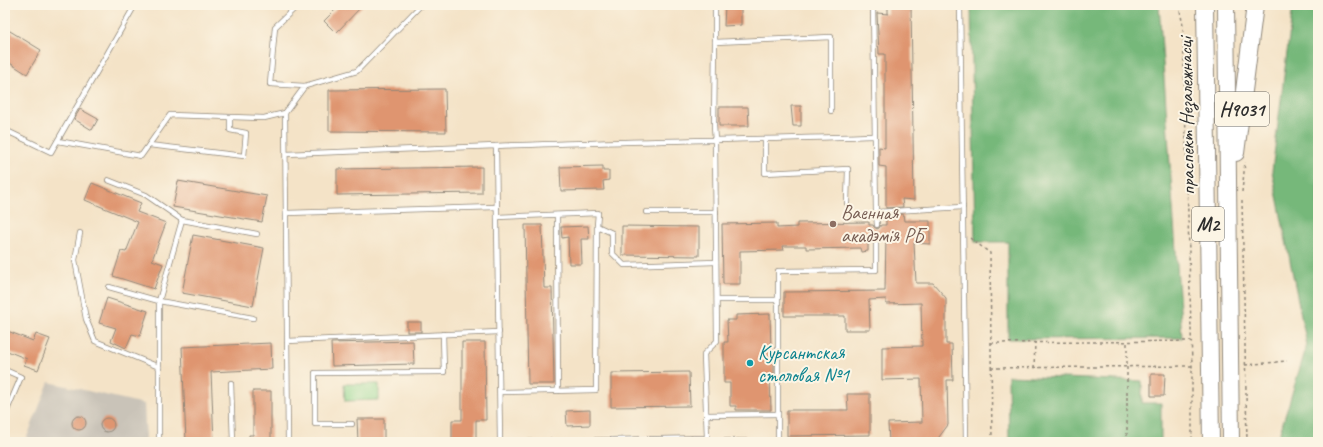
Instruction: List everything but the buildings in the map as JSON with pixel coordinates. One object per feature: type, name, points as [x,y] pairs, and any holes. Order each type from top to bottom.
[{"type":"highway","name":"праспект Незалежнасці","points":[[1206,5],[1211,442]]},
{"type":"highway","name":"праспект Незалежнасці","points":[[1226,5],[1231,442]]},
{"type":"highway","name":"Н9031","points":[[1228,212],[1255,5]]},
{"type":"lane","points":[[5,130],[51,152],[135,5]]},
{"type":"lane","points":[[298,5],[276,27],[270,84],[305,86],[357,71],[421,5]]},
{"type":"lane","points":[[707,438],[704,354],[718,341],[714,126],[714,5]]},
{"type":"lane","points":[[873,5],[876,225]]},
{"type":"lane","points":[[960,5],[966,442]]},
{"type":"lane","points":[[715,42],[831,37],[831,112]]},
{"type":"lane","points":[[288,442],[285,113],[305,86]]},
{"type":"lane","points":[[58,141],[141,156],[170,115],[264,118],[285,113]]},
{"type":"lane","points":[[149,145],[244,156],[246,133],[230,130],[230,117]]},
{"type":"lane","points":[[286,154],[604,141],[875,136]]},
{"type":"lane","points":[[765,139],[765,173],[848,169],[847,203]]},
{"type":"lane","points":[[496,146],[500,442]]},
{"type":"lane","points":[[108,180],[146,195],[182,220],[257,234]]},
{"type":"lane","points":[[286,213],[497,207]]},
{"type":"lane","points":[[876,212],[963,207]]},
{"type":"lane","points":[[646,212],[716,212]]},
{"type":"lane","points":[[497,217],[598,213],[596,390],[500,392]]},
{"type":"lane","points":[[557,215],[558,391]]},
{"type":"lane","points":[[159,442],[159,300],[182,220]]},
{"type":"lane","points":[[597,226],[612,233],[612,253],[624,265],[716,262]]},
{"type":"lane","points":[[80,233],[74,260],[86,319],[95,341],[159,367]]},
{"type":"lane","points":[[521,442],[707,438],[715,442],[778,442],[778,271],[876,270],[876,237]]},
{"type":"lane","points":[[109,287],[159,300],[253,318]]},
{"type":"lane","points":[[717,300],[778,300]]},
{"type":"lane","points":[[287,341],[499,332]]},
{"type":"lane","points":[[352,424],[316,424],[315,373],[444,372],[443,334]]},
{"type":"lane","points":[[5,370],[21,376],[5,415]]},
{"type":"lane","points":[[232,383],[233,442]]},
{"type":"lane","points":[[706,415],[778,414]]},
{"type":"path","points":[[1179,5],[1183,26],[1192,366],[1192,442]]},
{"type":"path","points":[[1242,191],[1245,161]]},
{"type":"path","points":[[1242,199],[1247,442]]},
{"type":"path","points":[[963,234],[990,252],[992,442]]},
{"type":"path","points":[[991,343],[1191,341]]},
{"type":"path","points":[[1034,368],[1035,342]]},
{"type":"path","points":[[1127,442],[1128,342]]},
{"type":"path","points":[[1245,364],[1287,361]]},
{"type":"path","points":[[991,368],[1192,366]]},
{"type":"shaded area","points":[[49,382],[144,404],[146,442],[25,442]]},
{"type":"green space","points":[[971,5],[1159,5],[1182,338],[1008,339],[1008,242],[975,242]]},
{"type":"green space","points":[[1293,5],[1318,5],[1318,442],[1277,442],[1307,345],[1272,171]]},
{"type":"green space","points":[[1008,376],[1142,381],[1142,403],[1161,403],[1161,442],[1009,442]]},
{"type":"green space","points":[[344,384],[379,384],[379,400],[345,401]]},
{"type":"place","name":"Ваенная акадэмія РБ","points":[[833,224]]},
{"type":"place","name":"Курсантская столовая №1","points":[[750,363]]}]
